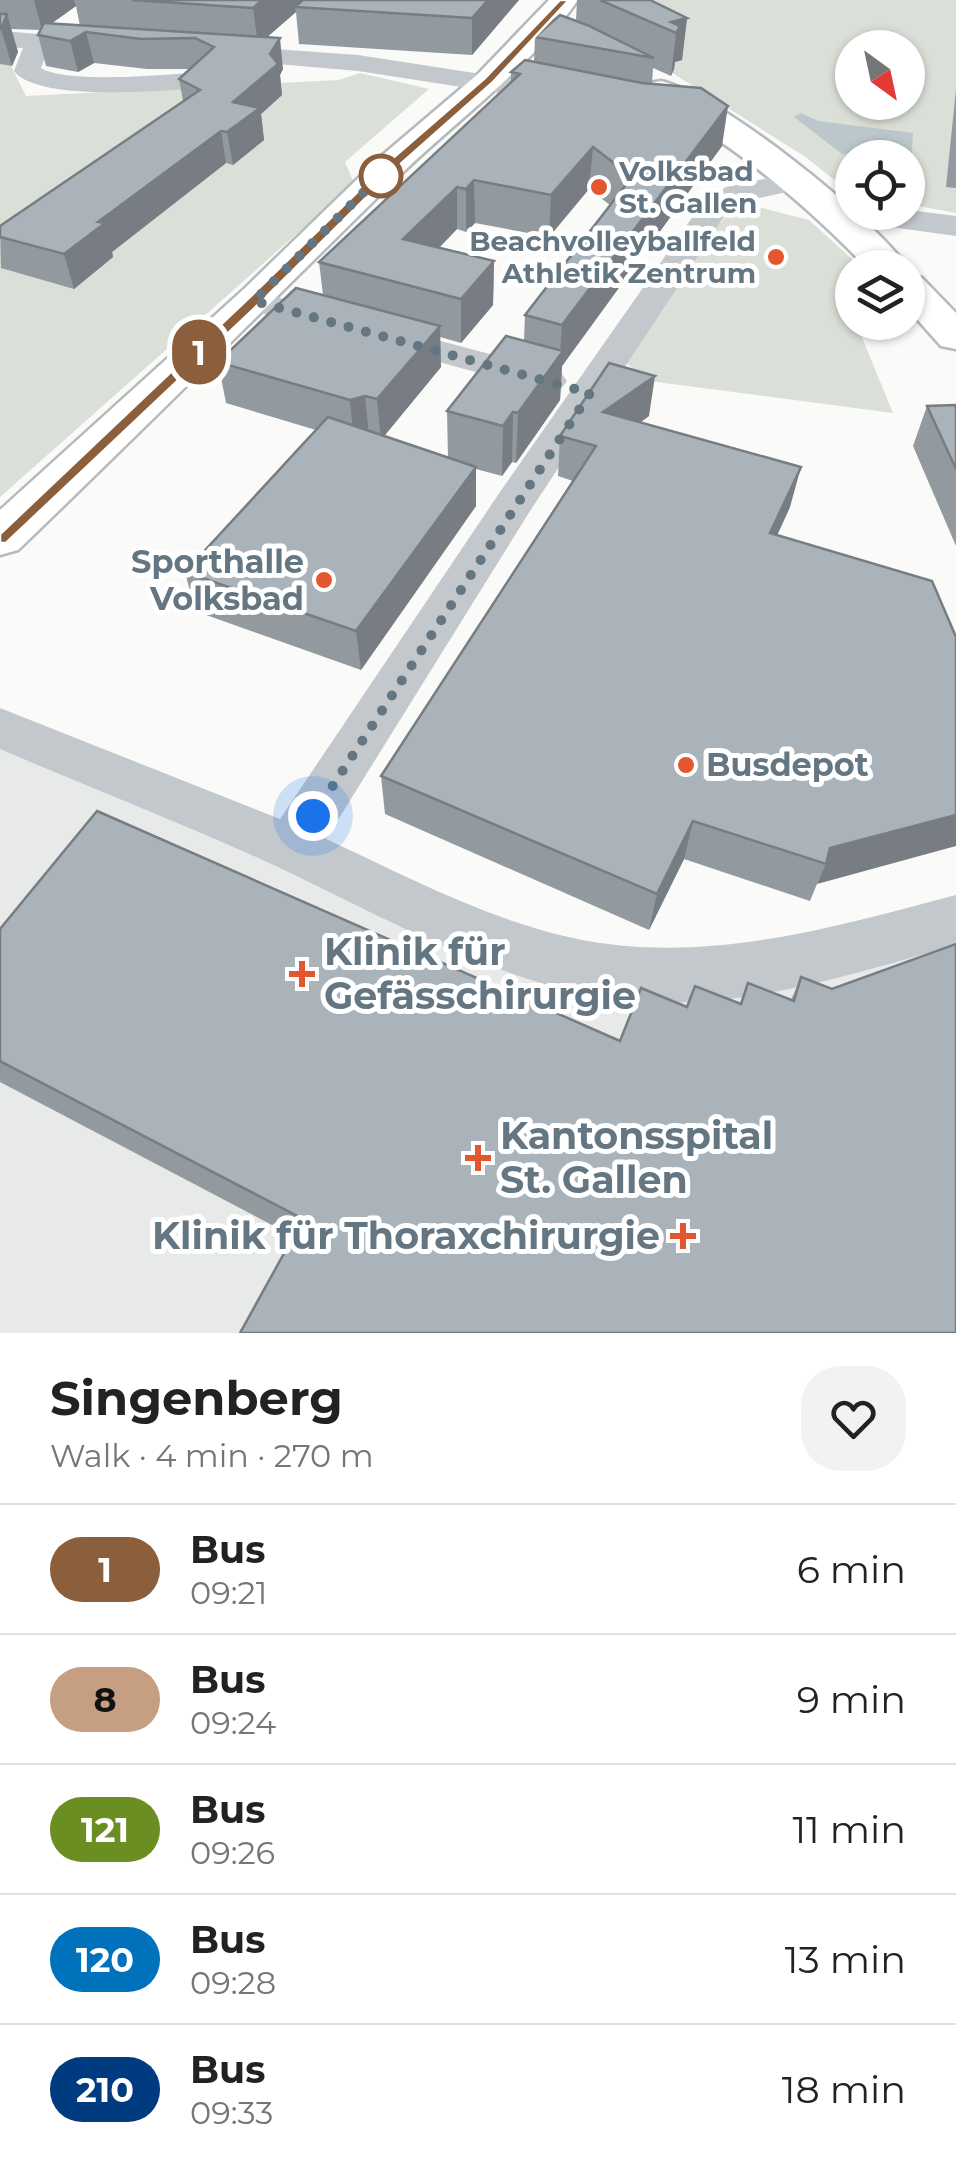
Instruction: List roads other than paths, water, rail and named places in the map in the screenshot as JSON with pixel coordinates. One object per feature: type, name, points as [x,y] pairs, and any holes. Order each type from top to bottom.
[{"type":"main road","points":[[0,538],[254,301],[390,166],[488,80],[564,0]]},
{"type":"main road","points":[[536,32],[572,42]]},
{"type":"main road","points":[[628,72],[752,145],[835,214]]},
{"type":"main road","points":[[852,230],[871,250]]},
{"type":"main road","points":[[925,304],[956,337]]},
{"type":"street","points":[[77,21],[42,42],[27,71],[60,84],[323,74],[358,63]]},
{"type":"street","points":[[266,56],[291,34]]},
{"type":"street","points":[[0,39],[133,48]]},
{"type":"street","points":[[190,52],[358,63],[488,80],[604,103]]},
{"type":"street","points":[[640,110],[704,115]]},
{"type":"street","points":[[291,848],[500,495],[590,393],[714,209],[737,194],[796,181]]},
{"type":"street","points":[[925,222],[956,226]]},
{"type":"street","points":[[254,301],[590,393]]},
{"type":"street","points":[[0,728],[291,848],[459,927],[564,964],[671,975],[792,964],[956,920]]},
{"type":"place","name":"Volksbad St. Gallen","points":[[599,187]]},
{"type":"place","name":"Beachvolleyballfeld Athletik Zentrum","points":[[776,257]]},
{"type":"place","name":"Sporthalle Volksbad","points":[[324,580]]},
{"type":"place","name":"Busdepot","points":[[686,765]]},
{"type":"place","name":"Klinik für Gefässchirurgie","points":[[302,974]]},
{"type":"place","name":"Kantonsspital St. Gallen","points":[[478,1158]]},
{"type":"place","name":"Klinik für Thoraxchirurgie","points":[[683,1236]]}]
